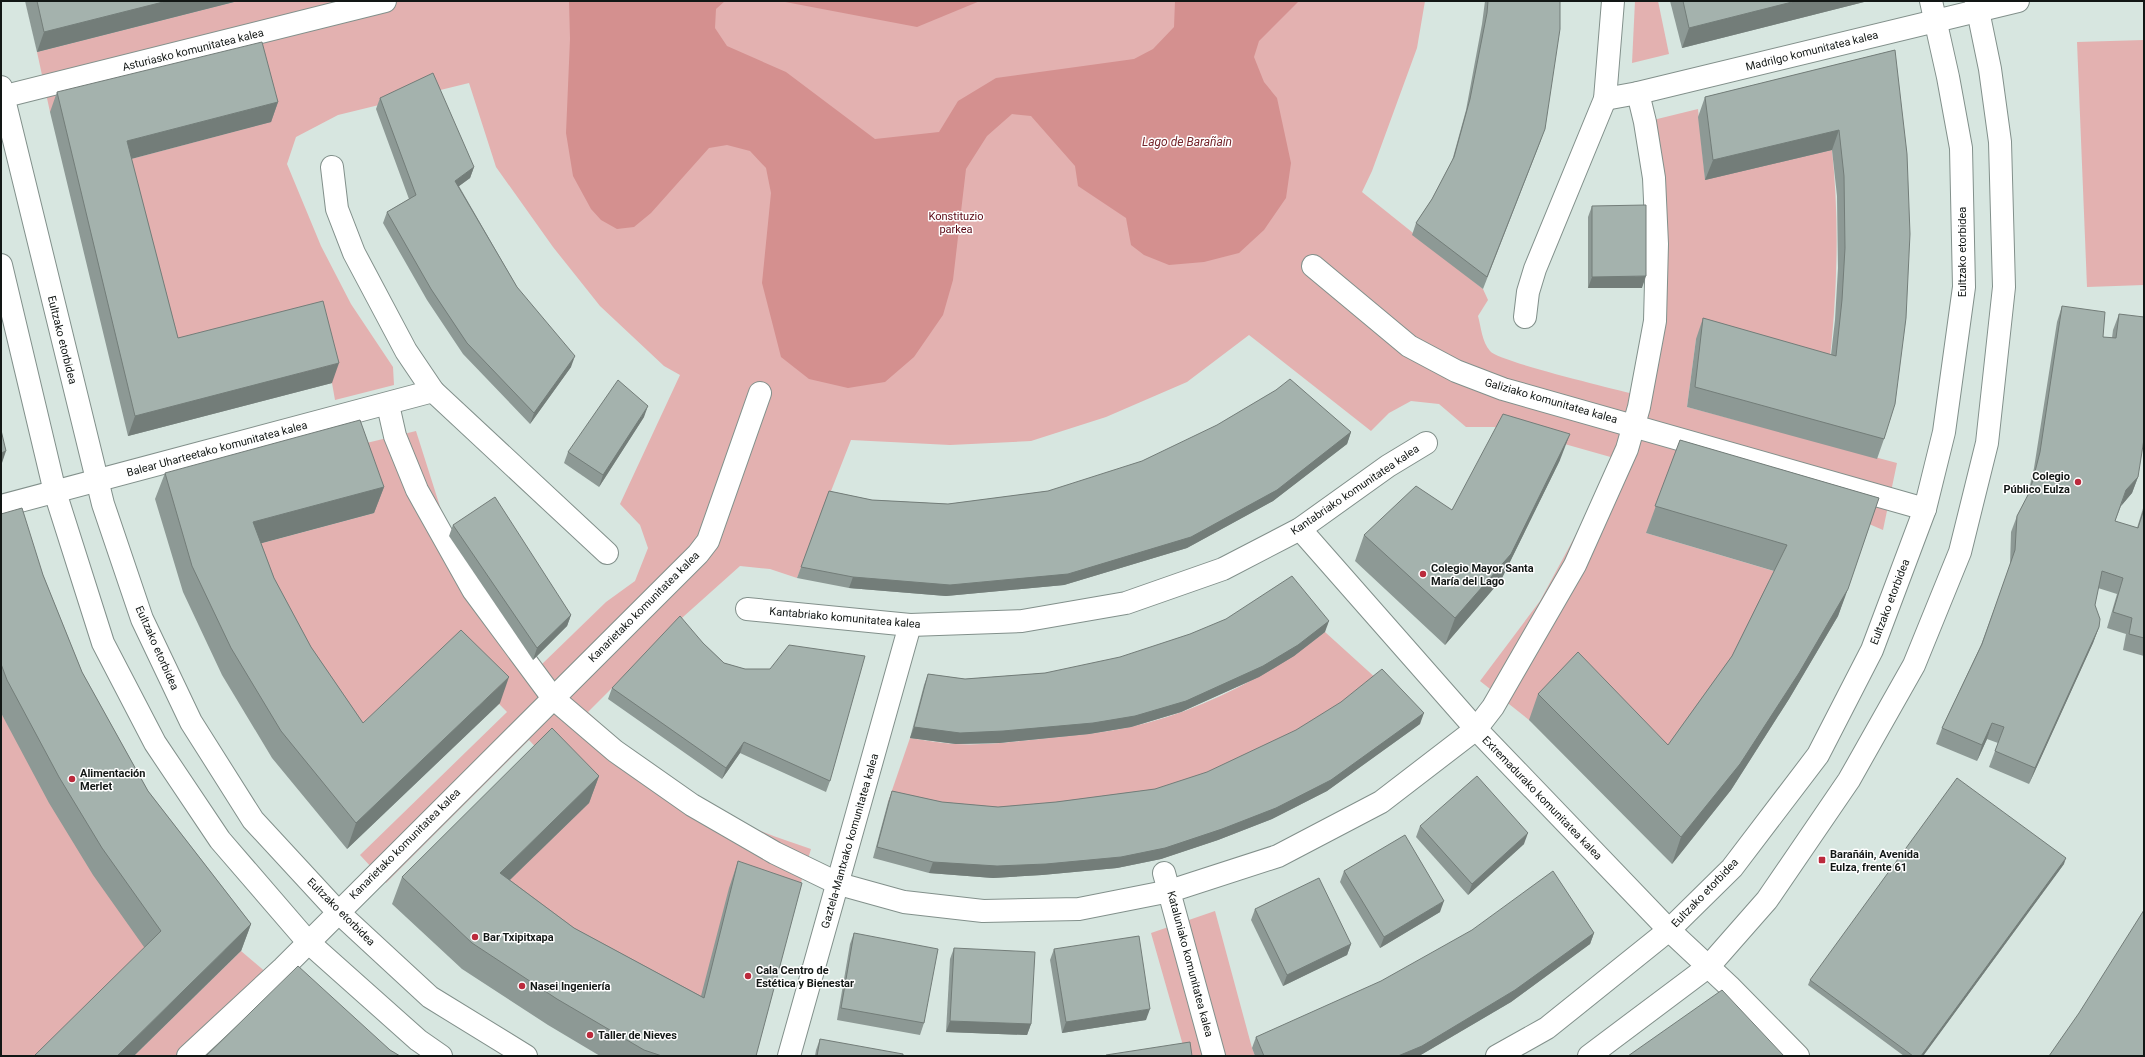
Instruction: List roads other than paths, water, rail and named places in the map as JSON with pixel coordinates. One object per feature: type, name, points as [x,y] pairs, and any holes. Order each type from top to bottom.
[{"type":"street","name":"Asturiasko komunitatea kalea","points":[[2,94],[385,1]]},
{"type":"street","points":[[1525,317],[1528,292],[1535,269],[1605,99],[1614,1]]},
{"type":"street","name":"Madrilgo komunitatea kalea","points":[[1605,99],[1638,93],[1934,11],[2018,1]]},
{"type":"street","points":[[1589,1056],[1709,966],[1767,900],[1849,780],[1914,665],[1960,552],[1987,443],[2004,287],[2000,142],[1990,69],[1977,6]]},
{"type":"street","name":"Eultzako etorbidea","points":[[1497,1056],[1547,1028],[1669,930],[1732,868],[1818,755],[1872,650],[1925,509],[1944,432],[1964,287],[1961,148],[1934,11]]},
{"type":"street","points":[[388,405],[395,436],[420,497],[473,590],[553,698],[615,751],[692,805],[775,853],[839,884],[904,902],[983,911],[1079,909],[1167,882],[1278,856],[1375,806],[1476,729],[1493,707],[1575,565],[1627,449],[1634,425],[1649,359],[1655,321],[1657,244],[1654,178],[1645,122],[1638,93]]},
{"type":"street","name":"Eultzako etorbidea","points":[[2,94],[96,481],[142,619],[191,722],[254,820],[338,912],[430,997],[526,1056]]},
{"type":"street","points":[[332,167],[337,209],[354,253],[406,351],[433,392],[607,553]]},
{"type":"street","points":[[1,265],[55,492],[103,643],[155,742],[220,840],[308,942],[418,1040],[441,1056]]},
{"type":"street","name":"Galiziako komunitatea kalea","points":[[1313,266],[1409,346],[1456,371],[1503,389],[1634,425],[1925,509]]},
{"type":"street","name":"Balear Uharteetako komunitatea kalea","points":[[1,506],[433,392]]},
{"type":"street","name":"Kanarietako komunitatea kalea","points":[[188,1056],[308,942],[682,570],[708,541],[760,393]]},
{"type":"street","name":"Kantabriako komunitatea kalea","points":[[747,609],[910,625],[1022,621],[1126,603],[1223,569],[1300,529],[1382,470],[1426,443]]},
{"type":"street","name":"Extremadurako komunitatea kalea","points":[[1300,529],[1476,729],[1669,930],[1709,966],[1798,1056]]},
{"type":"street","name":"Gaztela-Mantxako komunitatea kalea","points":[[789,1056],[839,884],[910,625]]},
{"type":"street","name":"Kataluniako komunitatea kalea","points":[[1167,882],[1214,1056]]},
{"type":"water","name":"Lago de Barañain","points":[[569,1],[725,1],[716,9],[715,28],[727,46],[786,72],[875,139],[939,132],[958,101],[996,78],[1134,59],[1153,49],[1174,27],[1175,1],[1299,1],[1259,41],[1254,57],[1264,82],[1277,98],[1291,163],[1286,198],[1264,230],[1239,253],[1204,262],[1169,265],[1144,255],[1131,245],[1126,218],[1078,186],[1075,166],[1031,116],[1012,114],[987,136],[966,169],[953,280],[943,315],[914,357],[885,382],[848,388],[809,379],[781,357],[762,283],[771,193],[766,168],[750,151],[727,145],[709,148],[651,213],[634,227],[617,229],[601,220],[591,209],[573,176],[566,133],[570,39]]},
{"type":"water","points":[[780,1],[980,1],[917,27]]},
{"type":"place","name":"Colegio Público Eulza","points":[[2078,482]]},
{"type":"place","name":"Colegio Mayor Santa María del Lago","points":[[1423,574]]},
{"type":"place","name":"Alimentación Merlet","points":[[72,779]]},
{"type":"place","name":"Barañáin, Avenida Eulza, frente 61","points":[[1822,860]]},
{"type":"place","name":"Bar Txipitxapa","points":[[475,937]]},
{"type":"place","name":"Cala Centro de Estética y Bienestar","points":[[748,976]]},
{"type":"place","name":"Nasei Ingeniería","points":[[522,986]]},
{"type":"place","name":"Taller de Nieves","points":[[590,1035]]},
{"type":"park label","name":"Konstituzio parkea","points":[[956,222]]}]
